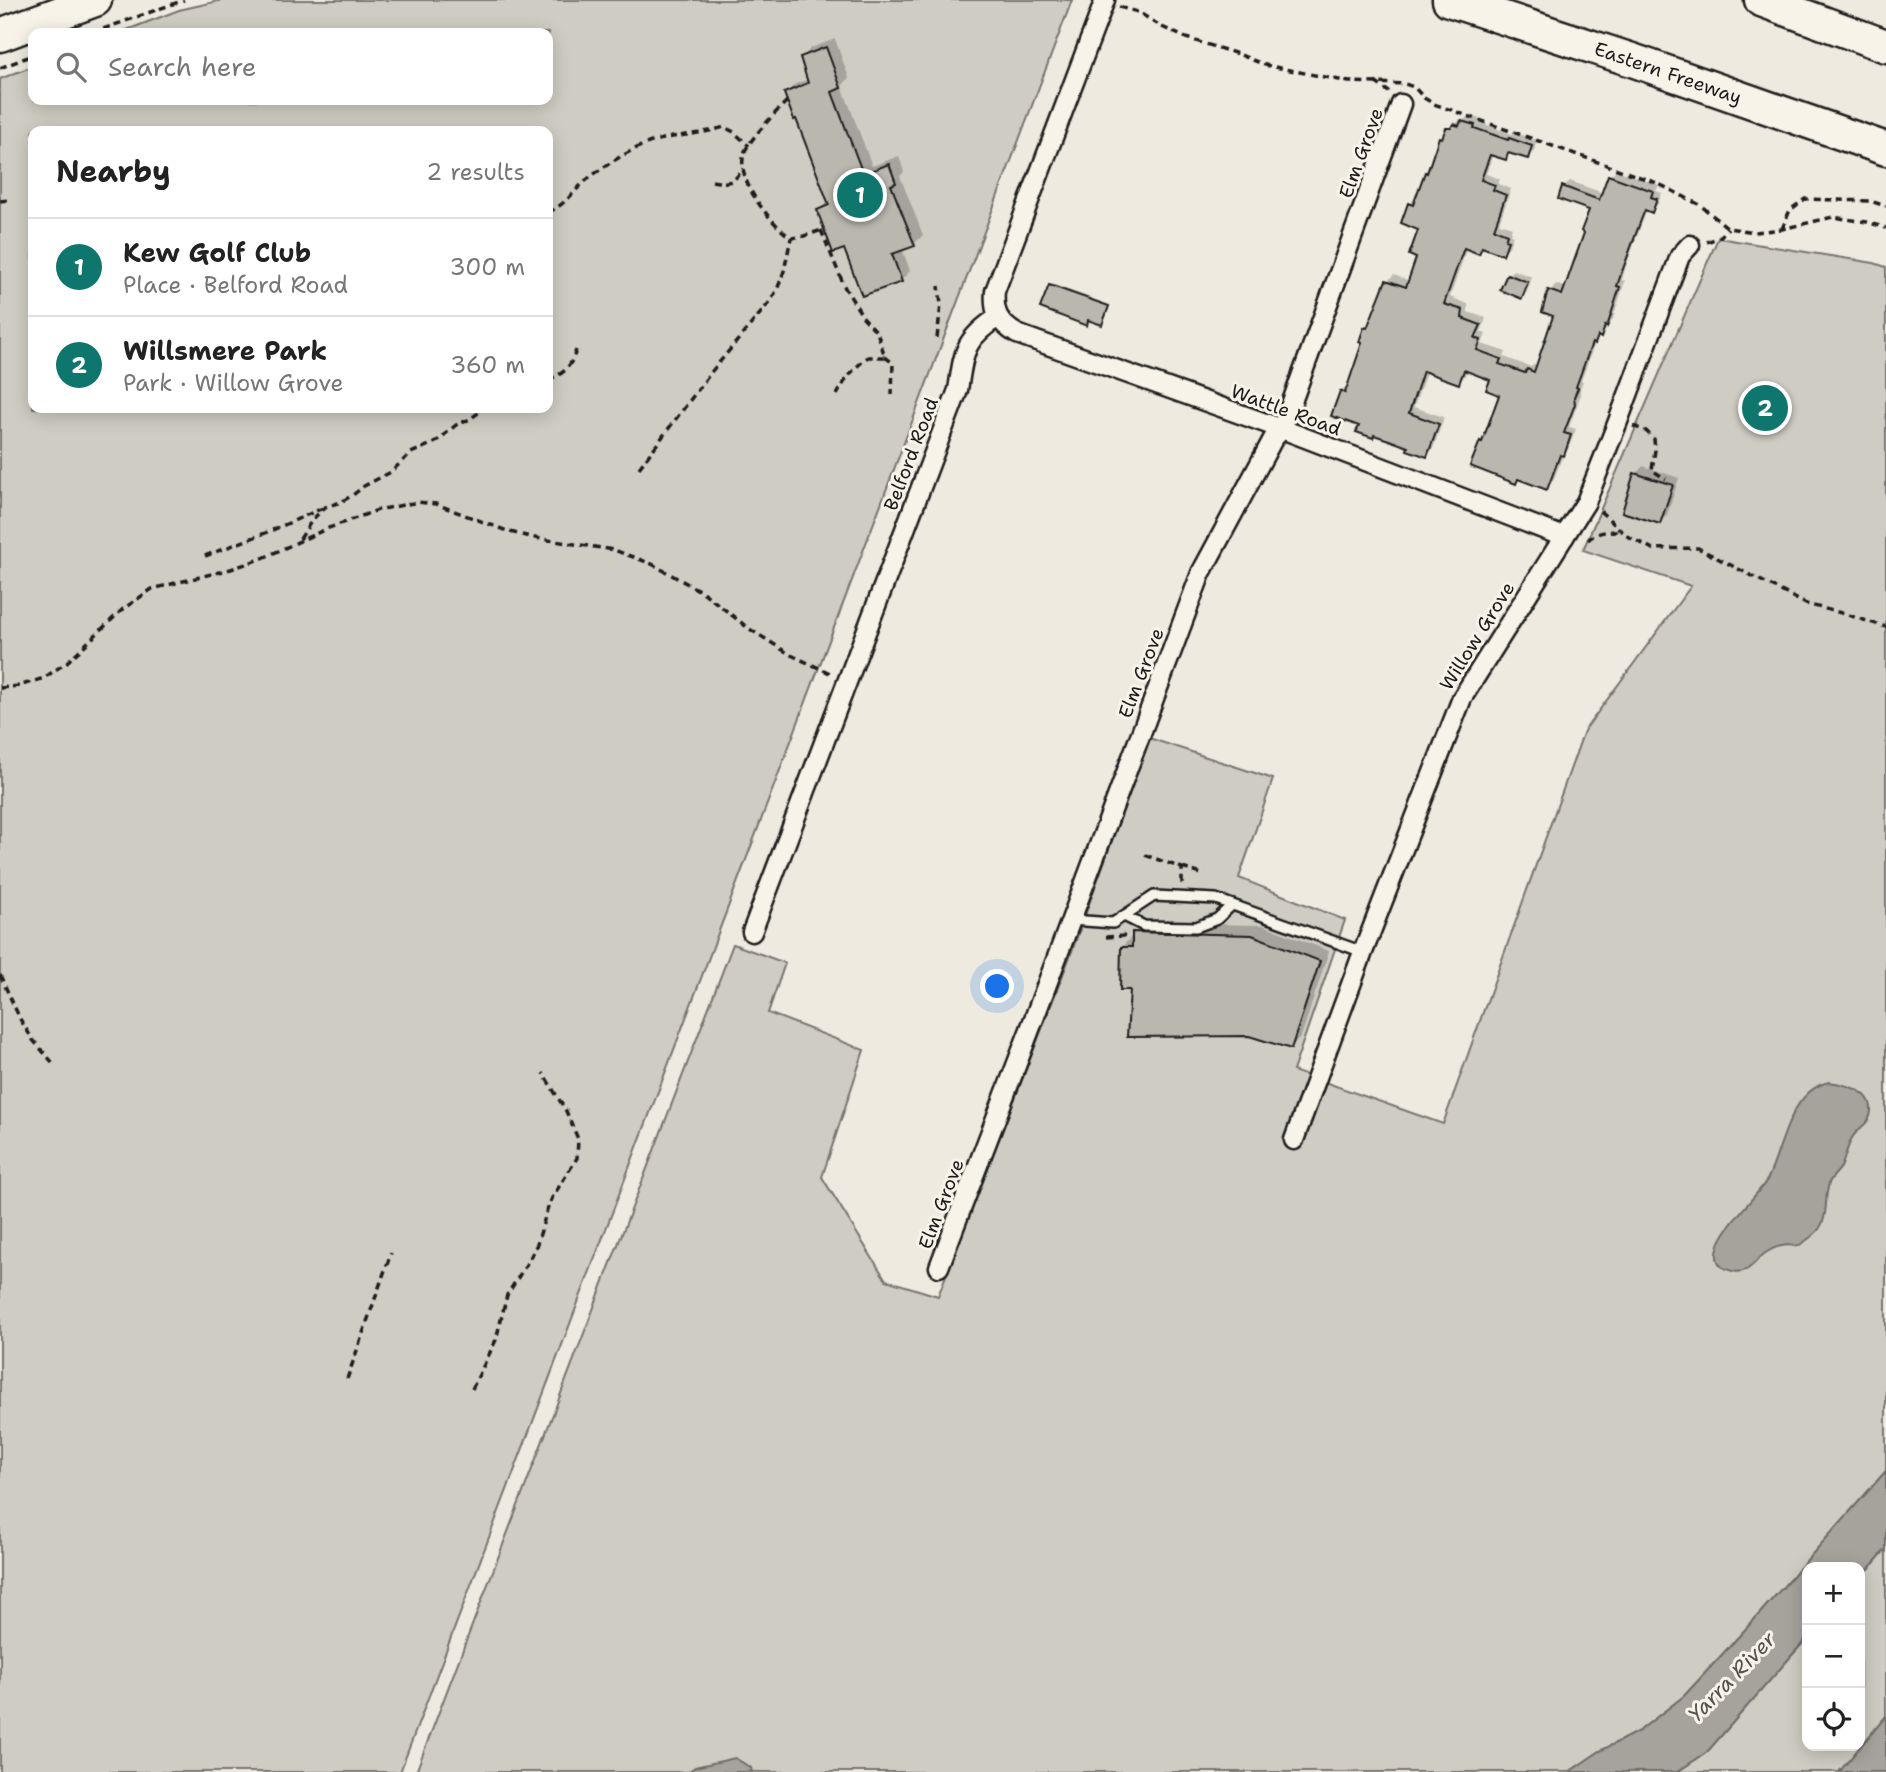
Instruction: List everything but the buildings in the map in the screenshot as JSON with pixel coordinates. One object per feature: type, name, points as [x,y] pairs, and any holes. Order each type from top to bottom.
[{"type":"highway","points":[[0,35],[95,0]]},
{"type":"highway","name":"Eastern Freeway","points":[[1449,0],[1635,61],[1886,149]]},
{"type":"highway","points":[[1761,0],[1886,46]]},
{"type":"street","points":[[998,317],[994,304],[995,291],[1105,0]]},
{"type":"street","name":"Elm Grove","points":[[939,1267],[1201,573],[1273,439],[1282,429],[1401,104]]},
{"type":"street","name":"Willow Grove","points":[[1294,1140],[1363,952],[1462,698],[1586,502],[1680,256],[1690,245]]},
{"type":"street","name":"Wattle Road","points":[[998,317],[1007,328],[1017,334],[1282,429],[1564,537]]},
{"type":"street","name":"Belford Road","points":[[752,932],[958,390],[963,356],[977,332],[998,317]]},
{"type":"lane","points":[[1071,920],[1113,923],[1154,896],[1216,899],[1363,952]]},
{"type":"lane","points":[[1124,916],[1144,926],[1196,928],[1217,919],[1232,905]]},
{"type":"path","points":[[106,28],[184,0]]},
{"type":"path","points":[[0,68],[28,57]]},
{"type":"path","points":[[787,101],[749,146],[744,157],[744,173],[751,192],[773,222],[791,238]]},
{"type":"path","points":[[553,210],[587,179],[650,141],[709,132],[724,127],[749,146]]},
{"type":"path","points":[[712,181],[731,182],[744,166]]},
{"type":"path","points":[[1782,229],[1790,210],[1805,199],[1870,201],[1886,206]]},
{"type":"path","points":[[0,201],[8,200]]},
{"type":"path","points":[[1690,245],[1720,237],[1728,228],[1755,232],[1782,229],[1833,217],[1886,228]]},
{"type":"path","points":[[791,238],[823,230],[845,288],[863,317],[877,332],[885,357],[893,363],[892,395]]},
{"type":"path","points":[[639,468],[712,371],[778,290],[791,238]]},
{"type":"path","points":[[937,338],[941,305],[939,286]]},
{"type":"path","points":[[553,377],[566,370],[576,350]]},
{"type":"path","points":[[838,395],[854,368],[868,357],[885,357]]},
{"type":"path","points":[[205,556],[341,502],[391,472],[411,453],[436,442],[456,425],[478,413]]},
{"type":"path","points":[[1617,424],[1646,431],[1654,439],[1652,470],[1666,479]]},
{"type":"path","points":[[0,688],[19,686],[44,678],[67,662],[123,609],[152,589],[231,569],[377,510],[418,502],[436,504],[510,532],[614,550],[652,564],[704,593],[748,628],[791,655],[847,680]]},
{"type":"path","points":[[1586,502],[1596,507],[1627,536],[1653,549],[1698,548],[1806,604],[1886,627]]},
{"type":"path","points":[[299,541],[312,520],[325,507]]},
{"type":"path","points":[[1588,540],[1601,532],[1621,531]]},
{"type":"path","points":[[1181,868],[1205,875]]},
{"type":"path","points":[[0,975],[33,1040],[53,1063]]},
{"type":"path","points":[[0,991],[6,988]]},
{"type":"path","points":[[472,1389],[496,1340],[508,1295],[537,1244],[552,1198],[577,1158],[578,1139],[566,1111],[543,1073]]},
{"type":"path","points":[[347,1379],[391,1254]]},
{"type":"shaded area","points":[[223,0],[1072,0],[400,1772],[0,1772],[0,79],[28,68],[28,105],[553,105],[553,28],[132,28],[179,10]]},
{"type":"shaded area","points":[[1718,238],[1886,267],[1886,1471],[1684,1696],[1639,1731],[1600,1751],[1569,1772],[416,1772],[733,944],[785,963],[768,1013],[864,1050],[822,1177],[886,1280],[938,1296],[1071,954],[1149,738],[1273,779],[1239,878],[1345,920],[1293,1071],[1443,1124],[1584,731],[1691,586],[1583,550]]},
{"type":"shaded area","points":[[1886,1549],[1886,1772],[1677,1772],[1707,1752],[1802,1644],[1802,1751],[1865,1751],[1865,1573]]},
{"type":"water","points":[[1829,1082],[1849,1086],[1862,1093],[1870,1102],[1871,1114],[1853,1136],[1842,1165],[1829,1183],[1822,1225],[1815,1234],[1798,1246],[1774,1248],[1743,1271],[1723,1268],[1717,1258],[1718,1246],[1724,1234],[1768,1178],[1796,1108],[1816,1087]]},
{"type":"water","points":[[1886,1471],[1886,1549],[1865,1573],[1865,1562],[1805,1562]]},
{"type":"water","name":"Yarra River","points":[[1802,1566],[1802,1644],[1707,1752],[1677,1772],[1569,1772],[1600,1751],[1639,1731],[1684,1696]]},
{"type":"water","points":[[1886,1716],[1886,1772],[1839,1772],[1857,1751],[1865,1751],[1865,1741]]},
{"type":"water","points":[[735,1758],[751,1768],[752,1772],[688,1772],[695,1767]]},
{"type":"place","name":"Kew Golf Club","points":[[860,195]]},
{"type":"place","name":"Willsmere Park","points":[[1765,408]]}]
